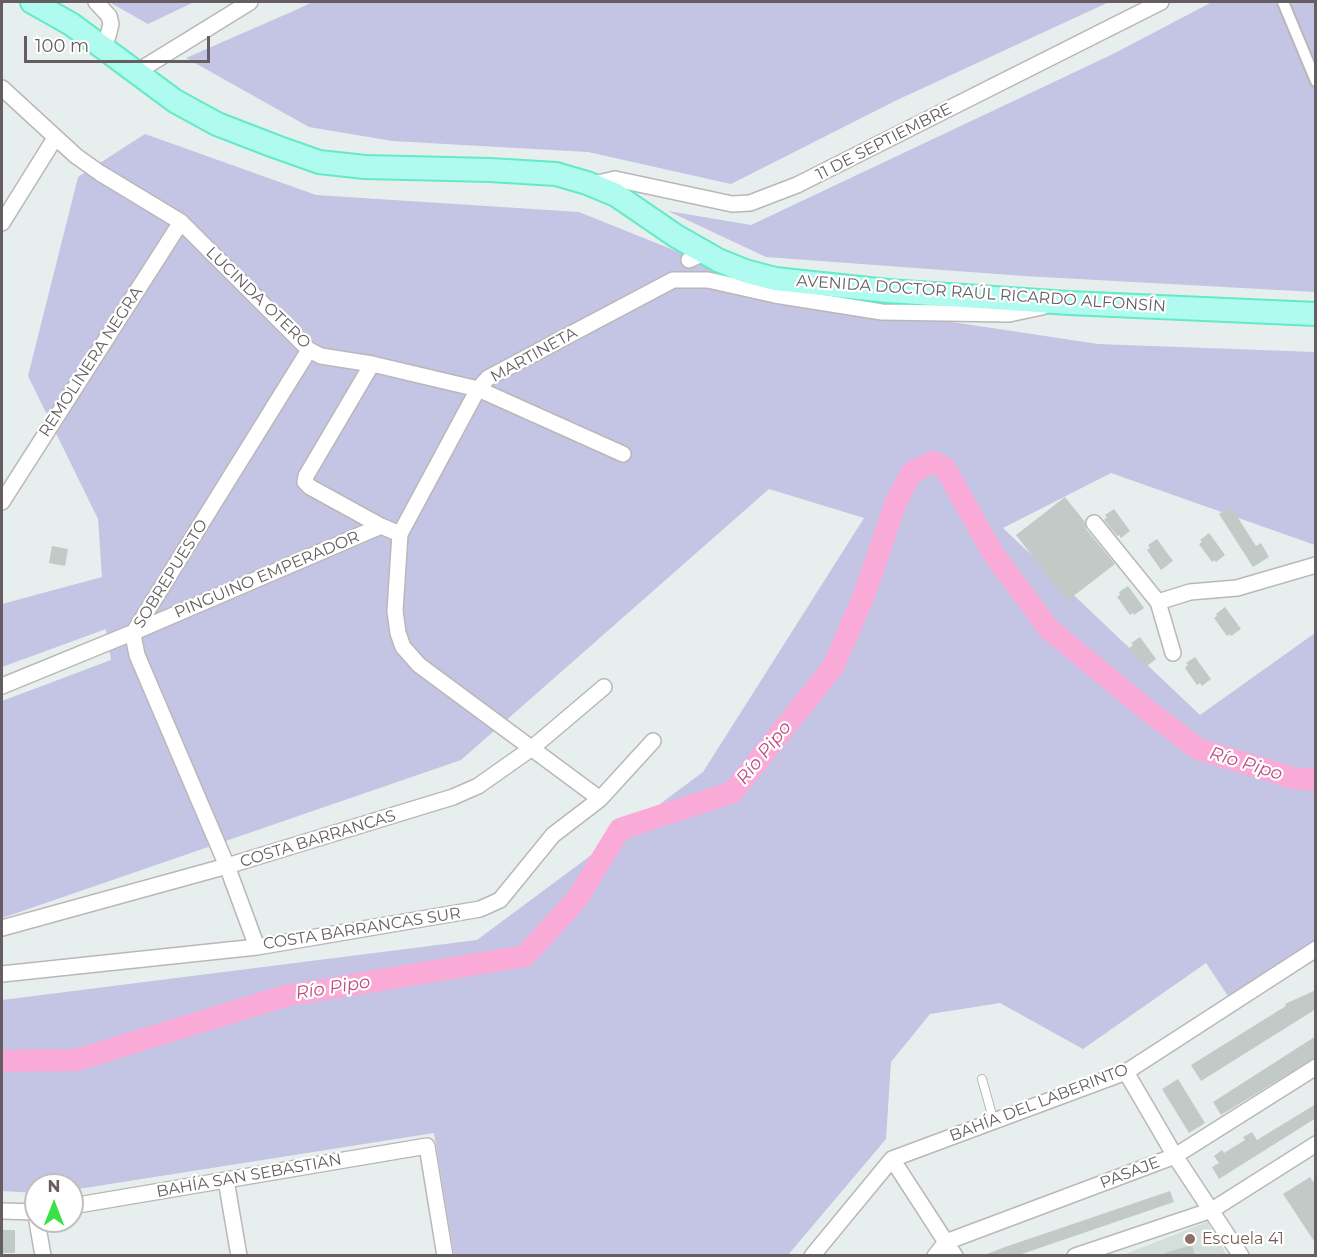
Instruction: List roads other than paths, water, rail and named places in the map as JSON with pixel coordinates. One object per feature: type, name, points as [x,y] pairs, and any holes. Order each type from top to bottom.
[{"type":"main road","name":"AVENIDA DOCTOR RAÚL RICARDO ALFONSÍN","points":[[32,2],[71,24],[174,101],[217,124],[319,162],[365,167],[556,174],[616,195],[676,236],[697,256],[775,279],[888,291],[1069,303],[1316,314]]},
{"type":"street","points":[[96,2],[109,16],[111,24],[102,48]]},
{"type":"street","points":[[135,74],[250,2]]},
{"type":"street","name":"11 DE SEPTIEMBRE","points":[[590,184],[615,179],[732,204],[750,203],[797,185],[1161,2]]},
{"type":"street","points":[[1283,2],[1316,81]]},
{"type":"street","name":"LUCINDA OTERO","points":[[2,88],[55,138],[100,173],[181,222],[309,350],[321,356],[372,364],[478,389],[623,454]]},
{"type":"street","points":[[2,223],[55,138]]},
{"type":"street","name":"REMOLINERA NEGRA","points":[[2,502],[181,222]]},
{"type":"street","name":"MARTINETA","points":[[600,799],[419,666],[403,647],[398,633],[395,611],[400,534],[478,389],[488,378],[673,280],[708,280],[775,295],[882,312],[1009,314],[1069,303]]},
{"type":"street","name":"SOBREPUESTO","points":[[257,947],[227,866],[137,655],[134,640],[135,632],[309,350]]},
{"type":"street","points":[[372,364],[306,476],[305,482],[310,487],[381,526],[400,534]]},
{"type":"street","points":[[1094,523],[1158,602],[1173,653]]},
{"type":"street","name":"PINGUINO EMPERADOR","points":[[2,686],[135,632],[381,526]]},
{"type":"street","points":[[1158,602],[1191,592],[1237,588],[1316,565]]},
{"type":"street","name":"COSTA BARRANCAS","points":[[2,928],[227,866],[453,797],[478,786],[532,748],[604,687]]},
{"type":"street","name":"COSTA BARRANCAS SUR","points":[[2,974],[257,947],[480,909],[500,900],[553,835],[600,799],[653,741]]},
{"type":"street","name":"BAHÍA DEL LABERINTO","points":[[812,1256],[892,1160],[1126,1072],[1316,949]]},
{"type":"street","name":"PASAJE","points":[[951,1249],[1175,1156],[1316,1067]]},
{"type":"street","points":[[1126,1072],[1175,1156],[1241,1256]]},
{"type":"street","points":[[1075,1256],[1212,1210],[1316,1144]]},
{"type":"street","name":"BAHÍA SAN SEBASTIAN","points":[[84,1204],[427,1146],[445,1256]]},
{"type":"street","points":[[892,1160],[951,1249],[935,1256]]},
{"type":"street","points":[[226,1180],[239,1256]]},
{"type":"street","points":[[2,1211],[24,1212]]},
{"type":"street","points":[[39,1233],[43,1256]]},
{"type":"lane","points":[[982,1079],[994,1122]]},
{"type":"waterway","name":"Río Pipo","points":[[2,1061],[76,1060],[285,996],[525,956],[577,899],[620,829],[733,792],[833,667],[863,598],[896,502],[912,472],[933,462],[945,468],[992,552],[1049,629],[1198,749],[1293,778],[1316,780]]},
{"type":"place","name":"Escuela 41","points":[[1190,1239]]}]
